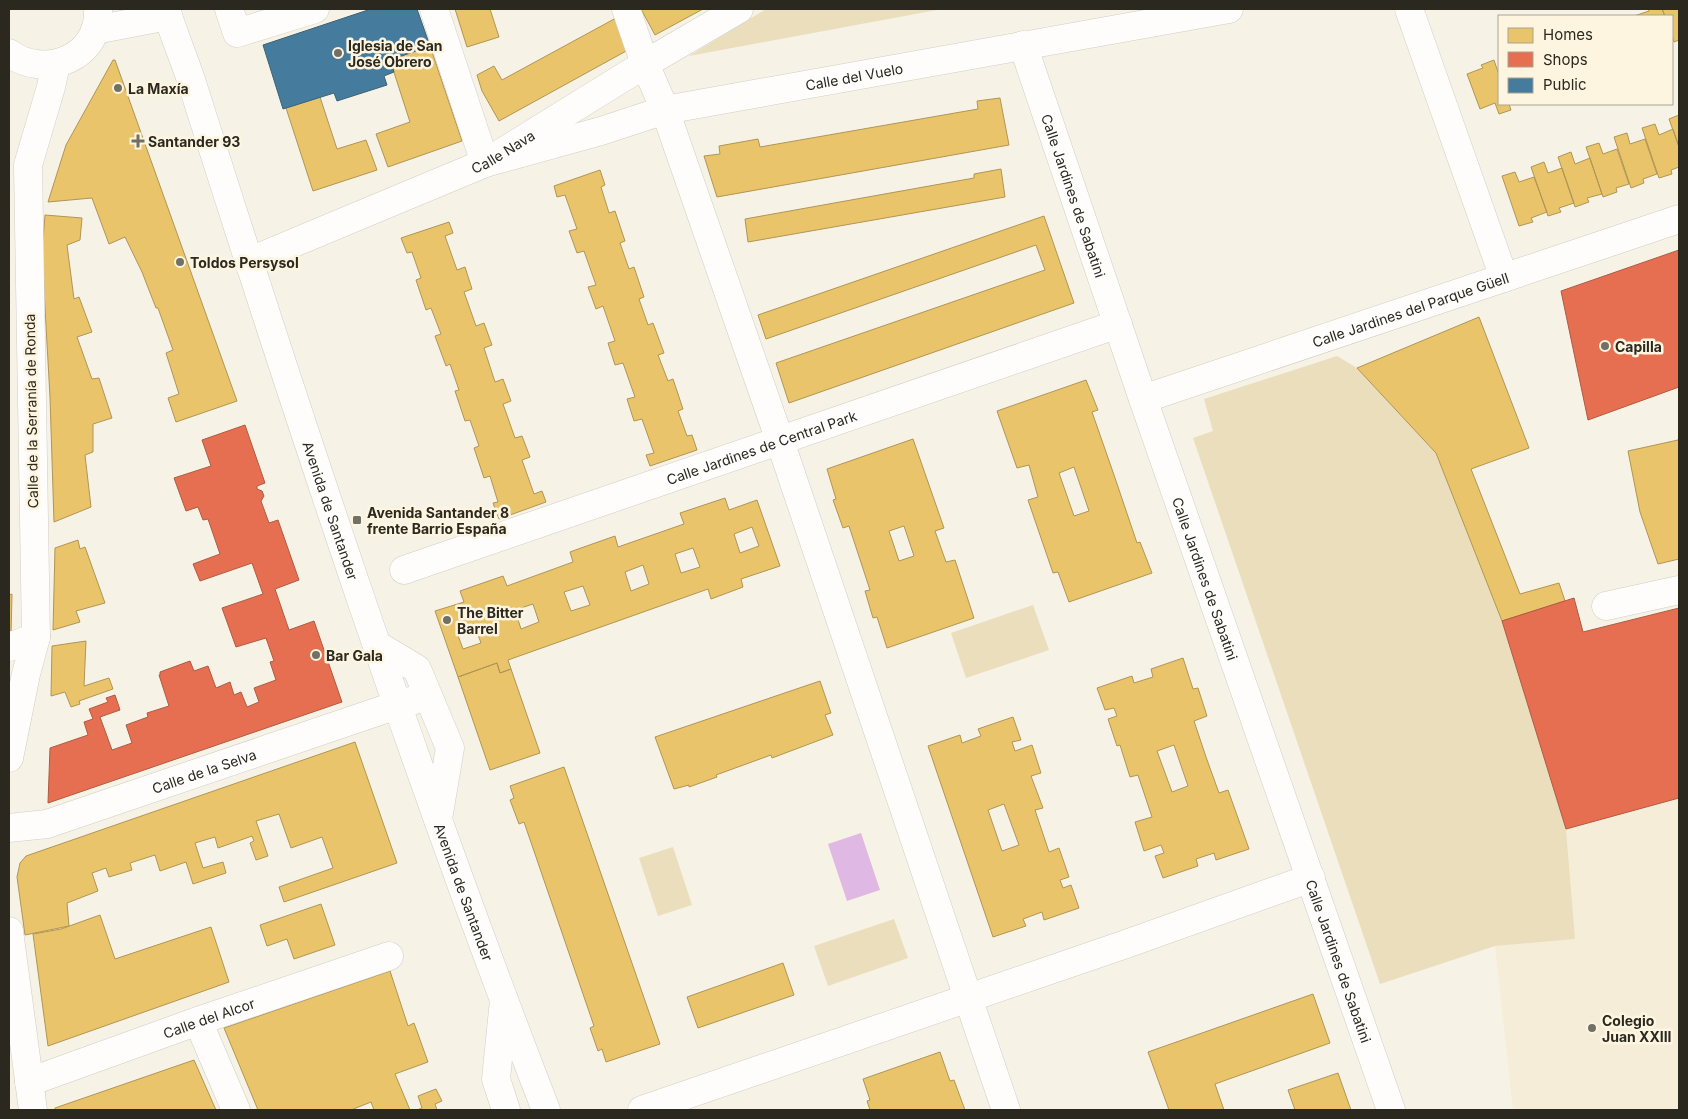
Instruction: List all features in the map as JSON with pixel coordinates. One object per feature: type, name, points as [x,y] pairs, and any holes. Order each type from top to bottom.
[{"type":"street","points":[[233,21],[314,9]]},
{"type":"street","points":[[434,9],[485,163]]},
{"type":"street","points":[[626,9],[645,64],[666,110],[1006,1110]]},
{"type":"street","name":"Calle Nava","points":[[248,262],[485,163],[645,64],[739,9]]},
{"type":"street","name":"Calle del Vuelo","points":[[485,163],[666,110],[1229,9]]},
{"type":"street","points":[[1409,9],[1504,278]]},
{"type":"street","points":[[11,61],[42,66],[56,64],[69,59],[81,51],[89,41],[96,19],[166,11]]},
{"type":"street","name":"Avenida de Santander","points":[[166,11],[191,79],[248,262],[397,705],[546,1110]]},
{"type":"street","name":"Calle Jardines de Sabatini","points":[[1023,45],[1143,399],[1391,1110]]},
{"type":"street","name":"Calle de la Serranía de Ronda","points":[[9,758],[36,637],[15,162],[51,87],[56,64]]},
{"type":"street","name":"Calle Jardines del Parque Güell","points":[[1143,399],[1679,219]]},
{"type":"street","name":"Calle Jardines de Central Park","points":[[404,570],[1118,324]]},
{"type":"street","points":[[1606,606],[1679,590]]},
{"type":"street","points":[[9,647],[36,637]]},
{"type":"street","points":[[377,645],[417,669],[450,748],[438,819]]},
{"type":"street","name":"Calle de la Selva","points":[[9,828],[47,824],[428,696]]},
{"type":"street","points":[[9,698],[15,728]]},
{"type":"street","points":[[642,1110],[1126,944],[1311,878]]},
{"type":"street","points":[[9,931],[33,1110]]},
{"type":"street","name":"Calle del Alcor","points":[[29,1082],[389,956]]},
{"type":"street","name":"Avenida de Santander","points":[[504,1000],[496,1079],[506,1110]]},
{"type":"street","points":[[198,1022],[236,1110]]},
{"type":"shaded area","points":[[766,9],[942,9],[689,56]]},
{"type":"shaded area","points":[[1337,356],[1357,368],[1436,453],[1502,621],[1566,829],[1575,939],[1495,946],[1380,984],[1193,438],[1213,431],[1204,399]]},
{"type":"shaded area","points":[[1033,605],[1049,650],[966,678],[951,633]]},
{"type":"shaded area","name":"Colegio Juan XXIII","points":[[1679,798],[1679,1110],[1513,1110],[1495,946],[1575,939],[1566,829]]},
{"type":"shaded area","points":[[861,833],[880,890],[847,901],[828,844]]},
{"type":"shaded area","points":[[673,847],[692,905],[658,916],[639,858]]},
{"type":"shaded area","points":[[894,919],[908,958],[828,986],[814,946]]},
{"type":"building: Homes","points":[[455,9],[490,9],[499,37],[467,47]]},
{"type":"building: Homes","points":[[641,9],[703,9],[655,35]]},
{"type":"building: Homes","points":[[1648,9],[1662,9],[1665,15],[1637,15],[1649,11]]},
{"type":"building: Homes","points":[[1662,9],[1679,9],[1679,40],[1674,42],[1673,38],[1673,15],[1665,15]]},
{"type":"building: Homes","points":[[616,18],[628,50],[499,121],[482,91],[477,75],[494,66],[502,80]]},
{"type":"building: Homes","points":[[430,46],[462,141],[388,167],[376,134],[410,122],[390,60]]},
{"type":"building: Homes","points":[[113,60],[115,60],[237,401],[176,422],[168,398],[179,394],[166,353],[173,350],[158,308],[156,308],[142,272],[125,237],[109,244],[92,198],[48,202],[66,145]]},
{"type":"building: Homes","points":[[1494,60],[1498,72],[1498,105],[1509,105],[1511,110],[1499,114],[1495,103],[1480,109],[1467,74],[1483,68],[1481,65]]},
{"type":"building: Homes","points":[[320,97],[337,149],[366,140],[377,170],[313,191],[286,108]]},
{"type":"building: Homes","points":[[1000,98],[1009,145],[717,197],[704,156],[720,154],[719,146],[758,139],[760,147],[978,109],[977,101]]},
{"type":"building: Homes","points":[[1679,115],[1679,147],[1669,119]]},
{"type":"building: Homes","points":[[1655,124],[1659,135],[1673,129],[1679,147],[1679,167],[1671,170],[1672,174],[1659,178],[1642,128]]},
{"type":"building: Homes","points":[[1627,133],[1630,144],[1645,139],[1657,174],[1643,179],[1644,183],[1631,188],[1614,137]]},
{"type":"building: Homes","points":[[1599,143],[1603,154],[1617,149],[1629,184],[1616,188],[1617,192],[1603,197],[1586,147]]},
{"type":"building: Homes","points":[[1571,152],[1575,164],[1590,158],[1602,194],[1587,198],[1589,202],[1575,207],[1558,157]]},
{"type":"building: Homes","points":[[1544,162],[1548,173],[1562,168],[1574,203],[1559,208],[1561,212],[1548,216],[1531,167]]},
{"type":"building: Homes","points":[[1001,169],[1005,197],[748,242],[745,219],[974,178],[974,174]]},
{"type":"building: Homes","points":[[600,170],[605,185],[601,187],[609,213],[615,211],[625,241],[620,243],[629,269],[634,267],[644,297],[639,299],[648,325],[653,323],[664,353],[658,355],[668,381],[673,379],[683,409],[678,411],[687,436],[692,435],[697,450],[650,466],[646,455],[654,453],[642,419],[634,421],[627,399],[635,397],[623,363],[615,365],[608,343],[615,341],[603,306],[596,309],[588,287],[596,285],[584,251],[577,253],[569,231],[577,229],[565,195],[557,197],[554,186]]},
{"type":"building: Homes","points":[[1515,172],[1519,182],[1534,177],[1547,212],[1531,218],[1533,222],[1519,226],[1502,176]]},
{"type":"building: Homes","points":[[45,215],[82,218],[80,240],[67,245],[74,299],[79,297],[92,332],[77,337],[92,379],[99,378],[112,418],[93,424],[93,452],[85,455],[91,507],[54,522],[50,397],[42,254]]},
{"type":"building: Homes","points":[[1044,216],[1074,303],[789,403],[776,363],[1045,270],[1036,245],[766,339],[758,315]]},
{"type":"building: Homes","points":[[449,222],[453,233],[445,236],[457,270],[465,267],[472,289],[464,292],[476,326],[484,323],[492,345],[484,348],[495,382],[503,379],[511,401],[503,404],[515,438],[522,436],[530,457],[522,460],[534,494],[542,491],[546,502],[499,519],[493,503],[498,502],[490,476],[484,478],[474,448],[479,446],[470,420],[465,421],[455,391],[459,390],[450,364],[446,366],[435,336],[441,334],[431,308],[426,310],[416,280],[421,278],[412,252],[407,253],[401,238]]},
{"type":"building: Homes","points":[[1479,317],[1529,448],[1471,469],[1520,594],[1559,583],[1565,601],[1502,621],[1436,453],[1357,368]]},
{"type":"building: Homes","points":[[1086,380],[1098,410],[1092,412],[1137,543],[1140,542],[1152,573],[1069,602],[1058,572],[1053,573],[1028,500],[1038,497],[1029,465],[1017,468],[997,411]],"holes":[[[1074,467],[1089,511],[1074,516],[1059,473]]]},
{"type":"building: Homes","points":[[1679,438],[1679,559],[1658,564],[1640,512],[1628,451],[1678,440]]},
{"type":"building: Homes","points":[[913,439],[944,528],[935,531],[946,562],[955,560],[974,618],[887,648],[877,617],[873,618],[865,591],[870,590],[849,526],[843,528],[833,500],[836,499],[827,469]],"holes":[[[904,526],[914,556],[899,561],[889,531]]]},
{"type":"building: Homes","points":[[725,498],[729,510],[757,500],[780,566],[741,579],[743,587],[711,599],[708,589],[508,660],[511,669],[500,673],[497,663],[458,677],[435,611],[464,602],[460,591],[503,576],[507,586],[573,562],[570,552],[615,536],[618,547],[684,524],[680,513]],"holes":[[[752,527],[759,546],[740,553],[734,534]],[[693,548],[700,567],[681,573],[675,554]],[[643,565],[649,584],[631,591],[625,572]],[[583,586],[590,605],[571,611],[564,592]],[[533,604],[539,622],[521,629],[515,610]],[[474,624],[481,643],[463,649],[456,630]]]},
{"type":"building: Homes","points":[[78,540],[80,549],[85,547],[105,603],[76,611],[80,622],[53,630],[55,548]]},
{"type":"building: Homes","points":[[12,594],[11,635],[9,636],[9,595]]},
{"type":"building: Homes","points":[[86,641],[84,686],[109,678],[113,689],[79,701],[80,704],[71,707],[65,692],[51,696],[52,646]]},
{"type":"building: Homes","points":[[1183,658],[1193,689],[1198,688],[1207,716],[1194,721],[1206,757],[1219,793],[1228,790],[1249,849],[1216,860],[1214,853],[1196,859],[1198,866],[1163,878],[1155,856],[1164,853],[1161,845],[1144,851],[1135,822],[1152,817],[1138,775],[1130,777],[1120,745],[1117,746],[1108,719],[1117,716],[1114,708],[1105,710],[1097,688],[1132,676],[1134,683],[1153,677],[1151,669]],"holes":[[[1174,745],[1188,786],[1172,792],[1157,751]]]},
{"type":"building: Homes","points":[[497,663],[500,673],[511,669],[540,753],[490,770],[458,677]]},
{"type":"building: Homes","points":[[820,681],[831,713],[825,715],[833,735],[772,758],[771,755],[689,787],[689,785],[674,789],[655,737]]},
{"type":"building: Homes","points":[[1013,717],[1021,740],[1012,742],[1015,751],[1032,745],[1041,773],[1031,776],[1043,808],[1035,810],[1049,852],[1059,848],[1069,877],[1060,880],[1063,888],[1071,885],[1079,908],[1044,920],[1042,912],[1023,919],[1026,926],[993,937],[928,746],[960,735],[962,743],[981,736],[978,729]],"holes":[[[1004,804],[1019,845],[1002,851],[988,810]]]},
{"type":"building: Homes","points":[[355,742],[397,863],[284,902],[279,887],[333,868],[322,837],[291,848],[279,814],[256,821],[268,856],[256,860],[250,843],[254,841],[252,836],[218,848],[215,837],[195,843],[203,868],[223,862],[226,873],[193,884],[186,862],[160,871],[155,855],[130,863],[132,870],[109,877],[106,868],[92,873],[98,891],[67,903],[69,926],[25,935],[17,877],[20,863],[26,856]]},
{"type":"building: Homes","points":[[564,767],[660,1044],[606,1062],[602,1049],[598,1051],[590,1028],[594,1026],[524,822],[519,824],[510,800],[514,798],[510,786]]},
{"type":"building: Homes","points":[[321,904],[335,945],[294,959],[287,939],[267,946],[260,925]]},
{"type":"building: Homes","points":[[100,915],[115,959],[211,927],[229,982],[48,1046],[33,934],[61,929]]},
{"type":"building: Homes","points":[[783,963],[794,995],[698,1028],[687,997]]},
{"type":"building: Homes","points":[[390,971],[408,1026],[414,1023],[428,1062],[395,1074],[410,1110],[374,1110],[371,1102],[351,1110],[258,1110],[224,1028]]},
{"type":"building: Homes","points":[[1313,994],[1330,1043],[1215,1084],[1224,1110],[1169,1110],[1148,1052]]},
{"type":"building: Homes","points":[[940,1052],[950,1081],[954,1080],[965,1110],[870,1110],[867,1101],[870,1100],[863,1079]]},
{"type":"building: Homes","points":[[194,1060],[216,1110],[55,1110],[55,1108]]},
{"type":"building: Homes","points":[[1338,1073],[1351,1110],[1295,1110],[1288,1090]]},
{"type":"building: Homes","points":[[436,1089],[442,1101],[435,1104],[437,1110],[417,1110],[422,1108],[418,1096]]},
{"type":"building: Shops","points":[[1679,250],[1679,387],[1588,420],[1561,291]]},
{"type":"building: Shops","points":[[245,425],[265,483],[257,486],[257,489],[262,491],[264,496],[261,501],[269,523],[278,520],[299,580],[275,589],[289,630],[314,621],[342,702],[48,803],[50,748],[88,735],[84,722],[93,719],[89,709],[108,702],[106,698],[115,695],[120,710],[100,717],[112,750],[132,743],[126,725],[148,717],[147,713],[169,706],[159,675],[160,672],[190,661],[194,671],[208,666],[216,688],[230,682],[234,695],[241,692],[247,707],[259,702],[254,688],[276,680],[270,662],[274,661],[266,638],[236,647],[222,608],[263,594],[252,563],[200,581],[193,564],[220,554],[208,519],[203,520],[198,507],[186,511],[174,478],[211,466],[202,440]]},
{"type":"building: Shops","points":[[1574,598],[1583,632],[1679,608],[1679,798],[1566,829],[1502,621]]},
{"type":"building: Public","name":"Iglesia de San José Obrero","points":[[371,9],[417,9],[430,46],[390,60],[394,72],[384,76],[387,85],[337,101],[334,93],[283,109],[263,45]]},
{"type":"place","name":"Iglesia de San José Obrero","points":[[338,53]]},
{"type":"place","name":"La Maxía","points":[[118,88]]},
{"type":"place","name":"Santander 93","points":[[138,141]]},
{"type":"place","name":"Toldos Persysol","points":[[180,262]]},
{"type":"place","name":"Capilla","points":[[1605,346]]},
{"type":"place","name":"Avenida Santander 8 frente Barrio España","points":[[357,520]]},
{"type":"place","name":"The Bitter Barrel","points":[[447,620]]},
{"type":"place","name":"Bar Gala","points":[[316,655]]},
{"type":"place","name":"Colegio Juan XXIII","points":[[1592,1028]]}]
